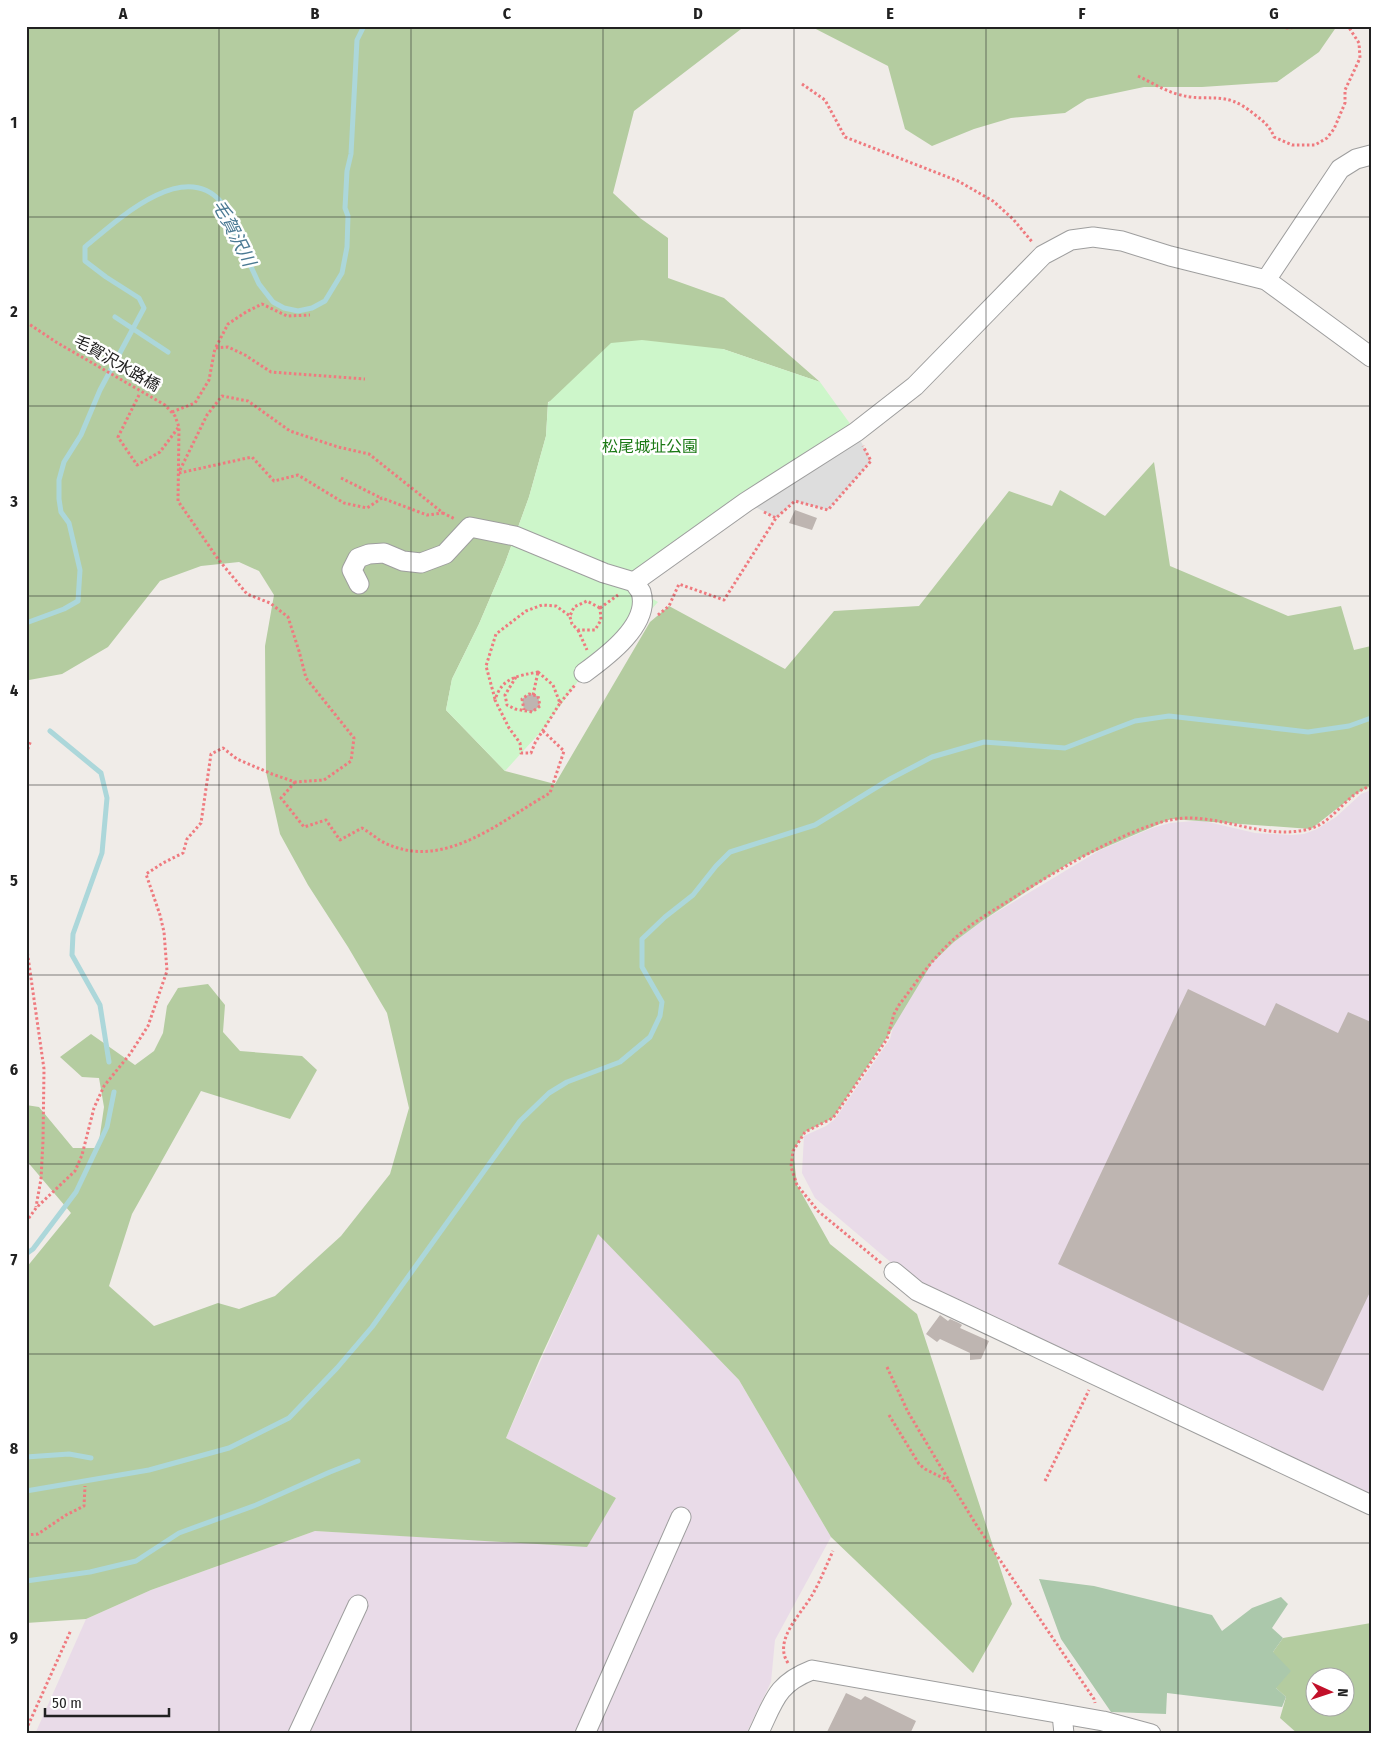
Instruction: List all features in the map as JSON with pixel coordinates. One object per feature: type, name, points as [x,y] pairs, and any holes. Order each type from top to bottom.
[{"type":"street","points":[[1266,280],[1340,169],[1356,159],[1371,155]]},
{"type":"street","points":[[634,582],[746,502],[856,432],[915,386],[1042,255],[1071,240],[1093,237],[1122,241],[1170,256],[1266,280],[1371,357]]},
{"type":"street","points":[[359,584],[352,570],[358,558],[369,554],[384,554],[403,561],[422,563],[445,554],[470,527],[515,536],[604,574],[634,582],[641,592],[642,603],[639,616],[629,634],[608,656],[584,673]]},
{"type":"street","points":[[894,1272],[917,1291],[1371,1504]]},
{"type":"street","points":[[585,1734],[680,1517]]},
{"type":"street","points":[[298,1734],[358,1605]]},
{"type":"street","points":[[758,1734],[780,1689],[796,1676],[812,1670],[1062,1714],[1151,1734]]},
{"type":"street","points":[[1062,1714],[1064,1734]]},
{"type":"path","points":[[1271,26],[1287,28],[1308,26]]},
{"type":"path","points":[[1138,76],[1178,95],[1225,98],[1236,101],[1245,106],[1271,128],[1274,137],[1292,145],[1315,145],[1327,138],[1334,129],[1345,103],[1345,90],[1360,58],[1359,43],[1348,26]]},
{"type":"path","points":[[802,84],[825,100],[846,137],[958,181],[993,201],[1013,219],[1042,255]]},
{"type":"path","points":[[172,412],[195,403],[209,380],[216,348],[228,324],[262,304],[287,316],[310,315]]},
{"type":"path","name":"毛賀沢水路橋","points":[[26,322],[56,342],[166,405],[175,416],[179,427]]},
{"type":"path","points":[[216,348],[228,347],[245,355],[271,372],[365,378]]},
{"type":"path","points":[[139,395],[118,437],[136,465],[160,452],[179,427]]},
{"type":"path","points":[[179,473],[207,415],[222,396],[248,401],[290,431],[338,447],[369,454],[443,513],[470,527]]},
{"type":"path","points":[[26,1222],[36,1208],[75,1171],[82,1156],[94,1108],[104,1086],[130,1054],[148,1026],[167,970],[164,932],[146,874],[183,853],[187,839],[201,823],[211,754],[223,748],[237,759],[295,782],[324,780],[351,761],[354,738],[306,678],[288,617],[270,603],[247,594],[218,559],[178,501],[179,427]]},
{"type":"path","points":[[669,606],[679,584],[724,600],[776,518],[795,501],[828,510],[871,460],[856,432]]},
{"type":"path","points":[[179,473],[252,457],[274,480],[298,474],[344,504],[367,508],[382,498]]},
{"type":"path","points":[[341,478],[382,498],[427,515],[443,513]]},
{"type":"path","points":[[746,502],[776,518]]},
{"type":"path","points":[[495,700],[505,681],[517,676],[538,672],[553,684],[560,703],[542,730],[531,754],[521,753],[520,742],[509,728],[495,700],[486,666],[496,634],[526,611],[542,605],[556,606],[570,616],[572,624],[578,630],[596,630],[602,620],[600,608],[587,601],[574,607],[570,616]]},
{"type":"path","points":[[533,695],[538,672]]},
{"type":"path","points":[[517,676],[505,695],[508,705],[516,709],[532,712],[540,706],[538,696],[529,694],[522,699],[524,710]]},
{"type":"path","points":[[295,782],[281,798],[304,827],[326,820],[340,840],[362,828],[382,841],[408,850],[435,852],[472,840],[550,793],[564,751],[542,730]]},
{"type":"path","points":[[26,754],[31,740]]},
{"type":"path","points":[[894,1272],[818,1211],[797,1185],[791,1168],[793,1151],[805,1132],[833,1118],[887,1039],[894,1014],[899,1005],[941,951],[960,933],[1031,887],[1090,851],[1139,830],[1171,819],[1184,818],[1201,818],[1264,831],[1310,829],[1334,816],[1357,793],[1371,786]]},
{"type":"path","points":[[26,943],[44,1069],[44,1141],[41,1179],[36,1208]]},
{"type":"path","points":[[887,1367],[908,1412],[977,1526],[1094,1699],[1099,1721]]},
{"type":"path","points":[[1045,1481],[1096,1376]]},
{"type":"path","points":[[889,1415],[919,1464],[949,1481]]},
{"type":"path","points":[[26,1535],[38,1534],[66,1514],[84,1506],[85,1486]]},
{"type":"path","points":[[796,1676],[784,1658],[784,1644],[788,1631],[811,1597],[833,1551]]},
{"type":"path","points":[[26,1730],[71,1630]]},
{"type":"shaded area","points":[[856,432],[871,461],[828,510],[795,501],[776,518],[746,502]]},
{"type":"shaded area","points":[[1371,790],[1371,1498],[920,1287],[815,1198],[802,1173],[804,1136],[826,1126],[835,1119],[890,1039],[894,1023],[932,963],[954,942],[982,921],[1100,850],[1152,828],[1170,823],[1204,821],[1255,833],[1304,834],[1317,829],[1336,817],[1361,794]]},
{"type":"shaded area","points":[[598,1233],[739,1380],[831,1537],[775,1640],[771,1682],[746,1734],[35,1734],[86,1619],[151,1590],[315,1531],[587,1546],[616,1498],[506,1438]]},
{"type":"green space","points":[[26,26],[745,26],[634,111],[613,193],[640,218],[668,238],[668,278],[724,298],[820,382],[723,349],[548,402],[546,436],[529,497],[505,563],[479,624],[452,679],[446,710],[505,771],[555,784],[650,622],[669,606],[785,669],[834,611],[919,606],[1009,491],[1052,506],[1060,490],[1105,516],[1154,462],[1170,566],[1288,616],[1341,606],[1354,650],[1371,646],[1371,786],[1357,793],[1311,829],[1171,819],[1071,862],[982,921],[954,942],[932,963],[889,1034],[833,1118],[805,1132],[793,1151],[797,1185],[830,1244],[917,1314],[1012,1604],[973,1673],[831,1537],[739,1380],[598,1234],[539,1361],[506,1438],[616,1498],[587,1547],[315,1531],[151,1590],[86,1619],[26,1623],[26,1268],[71,1213],[26,1160],[26,1105],[39,1107],[73,1148],[98,1148],[104,1107],[99,1078],[82,1077],[60,1057],[91,1034],[135,1065],[154,1051],[163,1033],[167,1006],[178,988],[208,984],[225,1005],[223,1032],[240,1051],[302,1056],[317,1070],[290,1119],[201,1091],[132,1214],[109,1286],[154,1326],[218,1303],[239,1309],[275,1296],[341,1236],[390,1174],[409,1108],[387,1013],[308,885],[280,834],[266,772],[265,646],[274,595],[259,571],[239,562],[201,566],[160,581],[108,647],[62,674],[26,679]]},
{"type":"green space","points":[[810,26],[1337,26],[1319,52],[1277,82],[1202,87],[1144,87],[1087,99],[1065,113],[1011,118],[974,129],[932,146],[905,129],[888,66]]},
{"type":"green space","name":"松尾城址公園","points":[[642,340],[723,349],[820,382],[856,432],[634,582],[641,592],[658,602],[629,634],[584,673],[545,727],[505,771],[446,710],[452,679],[479,624],[505,563],[529,497],[546,436],[548,403],[611,343]]},
{"type":"green space","points":[[1039,1579],[1094,1586],[1212,1615],[1222,1631],[1252,1608],[1281,1597],[1288,1604],[1272,1628],[1283,1638],[1273,1652],[1291,1671],[1276,1688],[1286,1697],[1282,1707],[1167,1693],[1166,1714],[1111,1712],[1061,1639]]},
{"type":"green space","points":[[1371,1623],[1371,1734],[1298,1734],[1280,1718],[1286,1697],[1276,1688],[1273,1652],[1283,1638]]},
{"type":"building","points":[[795,510],[817,518],[812,530],[789,523]]},
{"type":"building","points":[[529,694],[538,696],[540,706],[532,712],[524,710],[522,699]]},
{"type":"building","points":[[1188,989],[1265,1026],[1276,1003],[1338,1033],[1348,1012],[1371,1022],[1371,1290],[1323,1391],[1058,1264]]},
{"type":"building","points":[[940,1315],[948,1321],[950,1319],[959,1323],[962,1325],[960,1328],[989,1341],[981,1359],[970,1360],[970,1353],[940,1339],[937,1342],[926,1334]]},
{"type":"building","points":[[846,1693],[861,1700],[865,1696],[916,1721],[910,1734],[826,1734]]},
{"type":"waterway","name":"毛賀沢川","points":[[26,623],[64,609],[78,601],[80,570],[69,523],[61,512],[59,480],[64,462],[81,435],[100,390],[144,308],[139,298],[85,261],[85,247],[114,223],[150,198],[169,190],[188,187],[206,190],[221,202],[259,284],[273,302],[284,308],[298,311],[312,308],[325,301],[342,273],[347,247],[348,216],[345,208],[347,171],[351,154],[357,40],[364,26]]},
{"type":"waterway","points":[[115,317],[168,352]]},
{"type":"waterway","points":[[26,1491],[149,1470],[229,1448],[289,1418],[337,1368],[372,1327],[520,1121],[549,1093],[567,1082],[620,1062],[650,1037],[660,1016],[662,1002],[642,967],[642,939],[665,917],[693,895],[730,852],[815,825],[890,779],[932,757],[984,742],[1065,748],[1135,721],[1169,716],[1308,732],[1349,726],[1371,718]]},
{"type":"waterway","points":[[50,731],[101,773],[107,798],[102,853],[73,934],[72,955],[100,1005],[109,1062]]},
{"type":"waterway","points":[[26,1254],[33,1249],[76,1192],[107,1127],[114,1092]]},
{"type":"waterway","points":[[26,1457],[69,1454],[91,1458]]},
{"type":"waterway","points":[[26,1581],[90,1572],[136,1561],[179,1533],[256,1505],[358,1461]]}]
